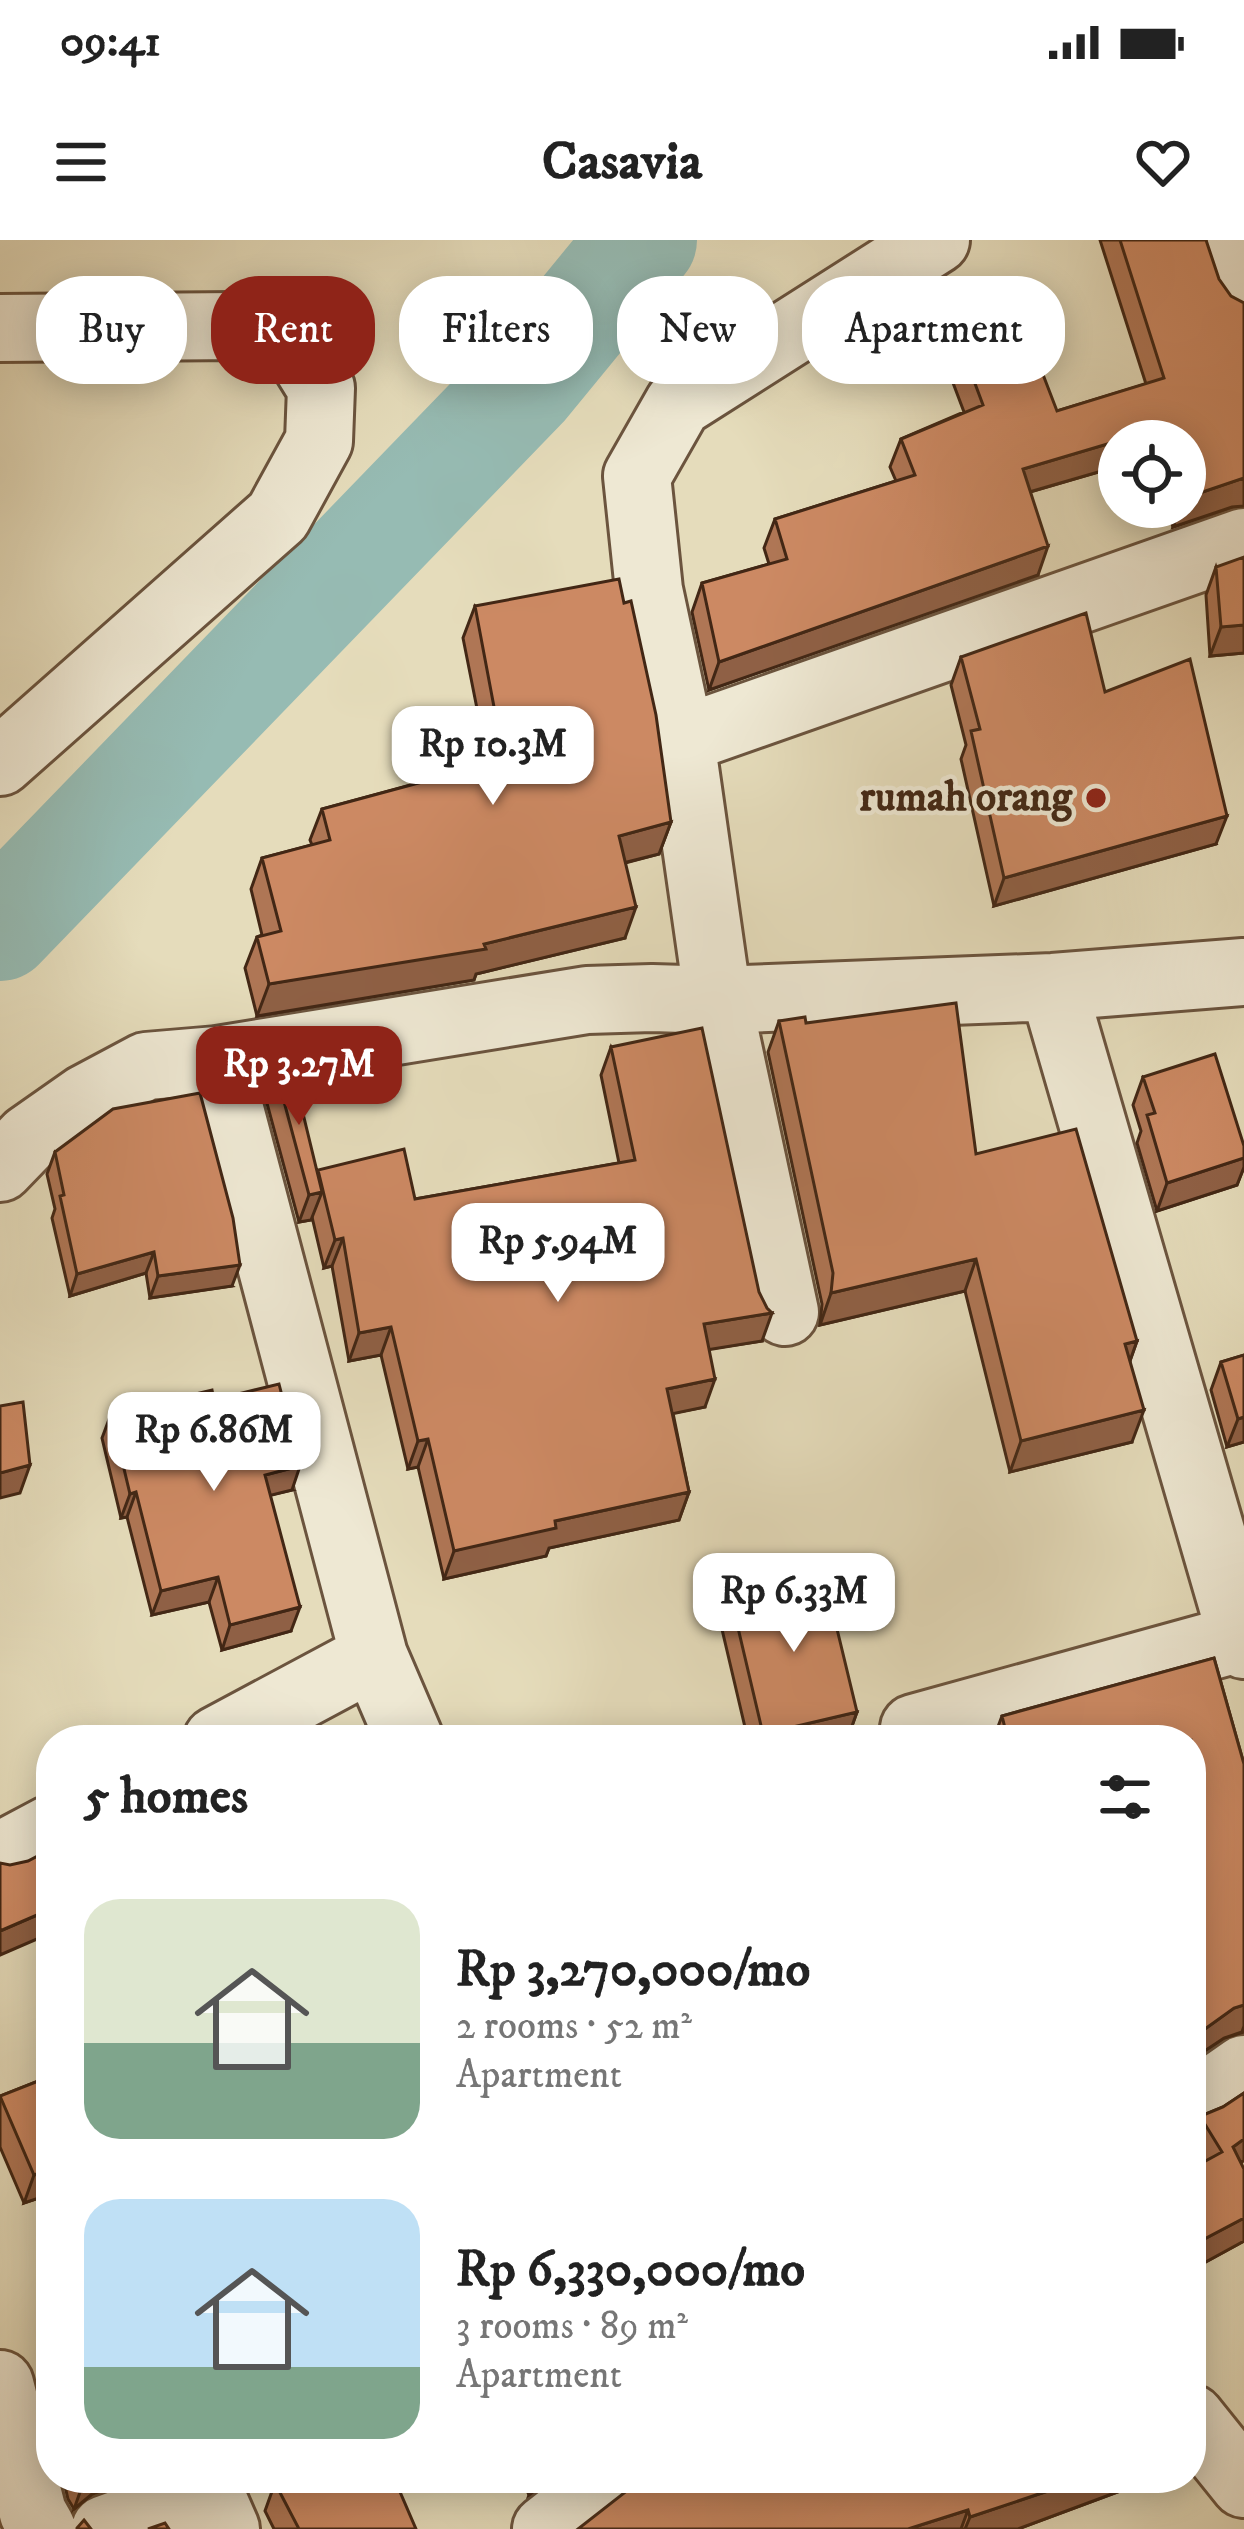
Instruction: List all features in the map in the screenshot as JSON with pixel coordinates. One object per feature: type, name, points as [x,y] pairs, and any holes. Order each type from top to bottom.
[{"type":"street","points":[[785,1312],[718,1000],[681,740],[649,590],[637,476],[678,404],[936,240]]},
{"type":"street","points":[[1225,240],[1244,296]]},
{"type":"street","points":[[0,328],[238,326],[295,346],[321,388],[319,441],[278,516],[0,761]]},
{"type":"street","points":[[681,740],[1244,542]]},
{"type":"street","points":[[0,1168],[48,1124],[146,1066],[217,1060],[587,1000],[718,1000],[1053,987],[1244,972]]},
{"type":"street","points":[[925,1725],[1243,1640],[1053,987]]},
{"type":"street","points":[[217,1060],[374,1656],[404,1725]]},
{"type":"street","points":[[245,1725],[374,1656]]},
{"type":"street","points":[[0,1856],[36,1837]]},
{"type":"street","points":[[1206,2096],[1244,2069]]},
{"type":"street","points":[[0,2384],[33,2513],[42,2529]]},
{"type":"street","points":[[1206,2437],[1244,2484]]},
{"type":"street","points":[[546,2529],[592,2493]]},
{"type":"street","points":[[105,2529],[196,2496],[212,2497],[226,2529]]},
{"type":"building","points":[[1120,240],[1206,240],[1219,279],[1231,296],[1244,303],[1244,478],[1206,491],[1206,420],[1098,420],[1098,447],[1023,469],[1048,546],[719,662],[702,583],[787,559],[775,519],[915,475],[901,439],[983,405],[975,384],[1047,384],[1057,411],[1164,378]]},
{"type":"building","points":[[1244,557],[1244,625],[1221,627],[1216,567]]},
{"type":"building","points":[[619,579],[624,603],[631,601],[656,715],[671,822],[619,836],[636,907],[484,944],[486,949],[269,984],[257,937],[281,931],[262,858],[330,840],[322,809],[504,760],[475,606]]},
{"type":"building","name":"rumah orang","points":[[1086,613],[1105,692],[1190,659],[1227,816],[1004,878],[971,731],[980,729],[961,657]]},
{"type":"building","points":[[956,1003],[976,1154],[1076,1129],[1137,1341],[1125,1344],[1144,1410],[1021,1441],[976,1259],[831,1293],[833,1273],[779,1021],[805,1017],[806,1023]]},
{"type":"building","points":[[702,1028],[759,1292],[772,1313],[704,1324],[715,1379],[667,1389],[689,1492],[555,1521],[556,1528],[454,1551],[428,1439],[418,1441],[391,1327],[359,1333],[343,1238],[335,1240],[318,1170],[404,1149],[415,1199],[635,1160],[611,1047]]},
{"type":"building","points":[[1215,1054],[1244,1158],[1167,1183],[1147,1115],[1155,1113],[1143,1077]]},
{"type":"building","points":[[291,1064],[322,1192],[309,1195],[275,1068]]},
{"type":"building","points":[[200,1093],[233,1218],[240,1265],[158,1276],[154,1252],[77,1274],[55,1152],[113,1109]]},
{"type":"building","points":[[1244,1355],[1244,1417],[1238,1419],[1221,1362]]},
{"type":"building","points":[[279,1384],[300,1466],[265,1475],[300,1607],[230,1625],[218,1577],[161,1591],[111,1414],[212,1390],[214,1400]]},
{"type":"building","points":[[23,1402],[30,1465],[0,1473],[0,1406]]},
{"type":"building","points":[[824,1575],[857,1712],[801,1725],[761,1725],[731,1598]]},
{"type":"building","points":[[1214,1658],[1244,1764],[1244,2005],[1206,2028],[1206,1725],[1004,1725],[1002,1716]]},
{"type":"building","points":[[36,1857],[36,1915],[0,1931],[0,1863]]},
{"type":"building","points":[[36,2082],[36,2174],[34,2175],[0,2096]]},
{"type":"building","points":[[1244,2093],[1244,2139],[1233,2147],[1244,2169],[1244,2218],[1206,2238],[1206,2161],[1222,2152],[1206,2126],[1206,2114]]},
{"type":"building","points":[[280,2493],[400,2493],[416,2529],[299,2529]]},
{"type":"building","points":[[624,2493],[1042,2493],[970,2517],[968,2510],[908,2529],[578,2529]]},
{"type":"waterway","points":[[0,927],[524,385],[643,240]]},
{"type":"place","name":"rumah orang","points":[[1096,798]]}]
